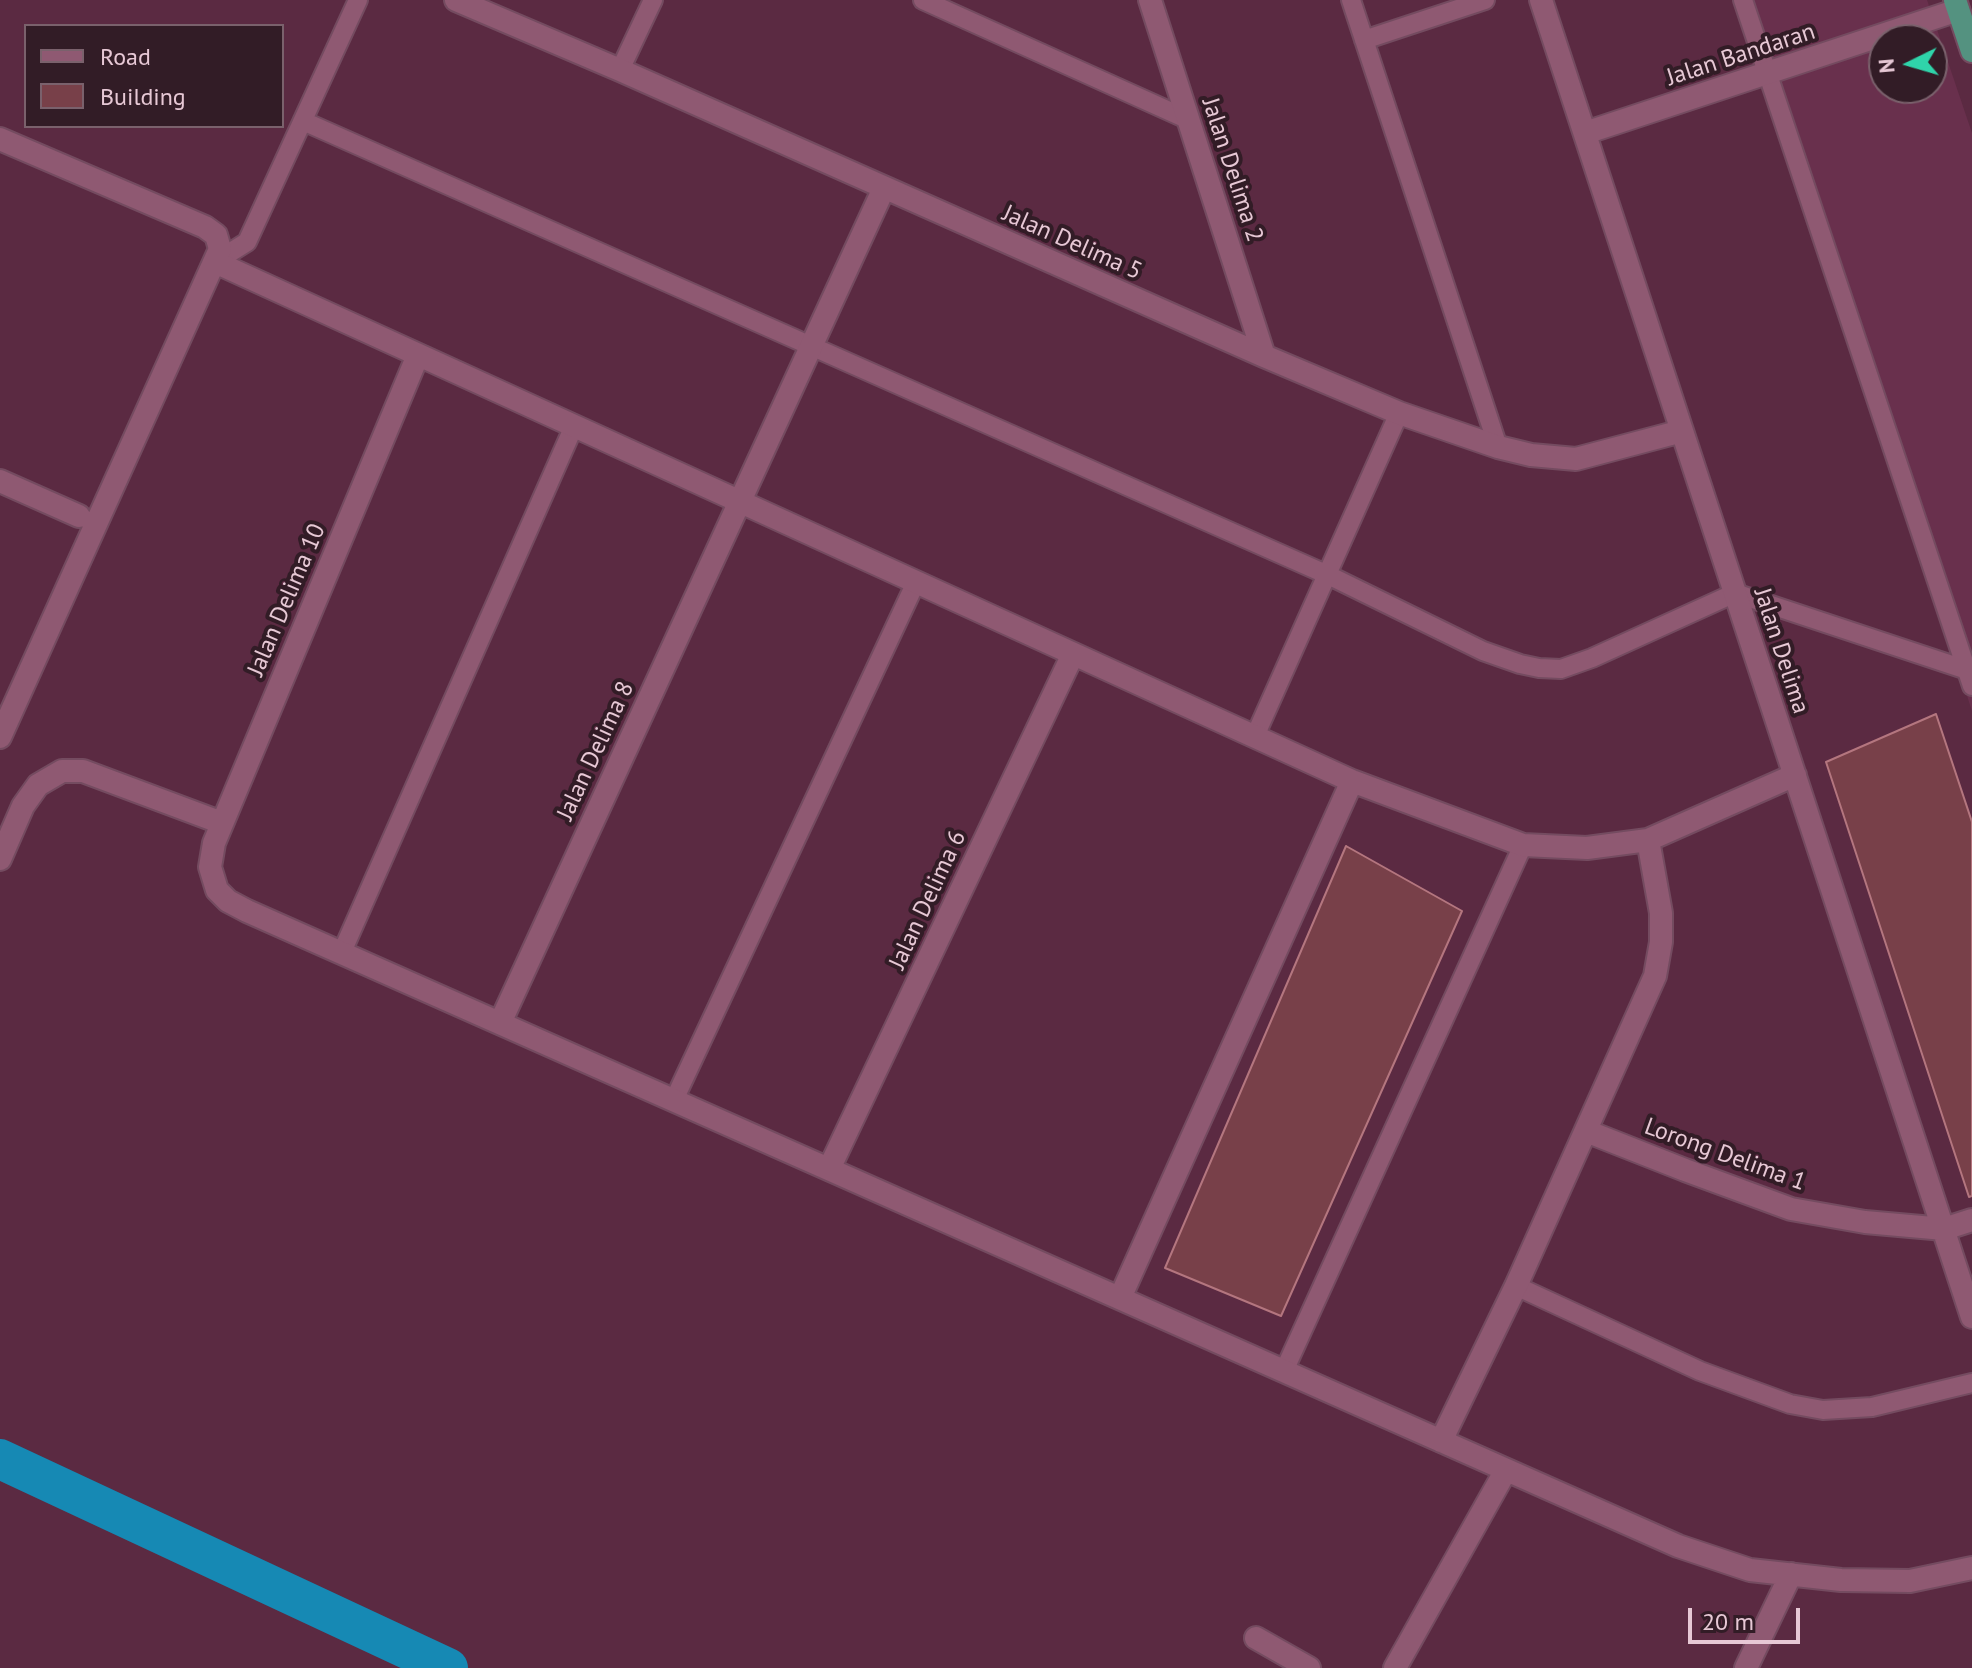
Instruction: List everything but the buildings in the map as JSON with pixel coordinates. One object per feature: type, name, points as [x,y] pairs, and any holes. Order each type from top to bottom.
[{"type":"highway","points":[[1956,5],[1972,51]]},
{"type":"street","name":"Jalan Delima 5","points":[[456,0],[1399,413],[1498,447],[1531,455],[1576,459],[1682,431]]},
{"type":"street","name":"Jalan Delima 2","points":[[1150,0],[1264,356]]},
{"type":"street","name":"Jalan Delima","points":[[1541,0],[1972,1317]]},
{"type":"street","name":"Jalan Bandaran","points":[[1585,133],[1766,74],[1956,5]]},
{"type":"street","points":[[0,139],[205,227],[216,235],[220,249],[0,737]]},
{"type":"street","name":"Jalan Delima 8","points":[[500,1023],[884,188]]},
{"type":"street","points":[[215,262],[1352,781],[1523,845],[1587,848],[1648,840],[1795,775]]},
{"type":"street","name":"Jalan Delima 10","points":[[342,952],[228,901],[217,890],[210,867],[214,843],[222,823],[418,355]]},
{"type":"street","points":[[0,481],[79,516]]},
{"type":"street","name":"Jalan Delima 6","points":[[829,1169],[1073,654]]},
{"type":"street","points":[[0,859],[23,806],[38,785],[62,771],[83,771],[222,823]]},
{"type":"street","points":[[1120,1298],[1352,781]]},
{"type":"street","points":[[1441,1441],[1516,1286],[1655,976],[1661,942],[1661,913],[1648,840]]},
{"type":"street","points":[[342,952],[1678,1546],[1750,1570],[1841,1580],[1910,1581],[1972,1568]]},
{"type":"street","name":"Lorong Delima 1","points":[[1586,1131],[1791,1209],[1865,1222],[1944,1229]]},
{"type":"street","points":[[1944,1229],[1972,1220]]},
{"type":"street","points":[[1395,1668],[1506,1470]]},
{"type":"street","points":[[1746,1668],[1791,1574]]},
{"type":"street","points":[[1256,1638],[1309,1668]]},
{"type":"lane","points":[[215,262],[247,242],[358,0]]},
{"type":"lane","points":[[620,70],[653,0]]},
{"type":"lane","points":[[923,0],[1189,120]]},
{"type":"lane","points":[[1351,0],[1498,447]]},
{"type":"lane","points":[[1364,40],[1485,0]]},
{"type":"lane","points":[[303,121],[1328,575],[1483,651],[1520,664],[1561,669],[1735,593],[1969,678],[1965,642],[1766,74],[1743,0]]},
{"type":"lane","points":[[1255,736],[1399,413]]},
{"type":"lane","points":[[342,952],[574,426]]},
{"type":"lane","points":[[674,1100],[916,582]]},
{"type":"lane","points":[[1284,1371],[1523,845]]},
{"type":"lane","points":[[1516,1286],[1700,1371],[1790,1404],[1823,1410],[1872,1407],[1972,1383]]},
{"type":"shaded area","points":[[1739,0],[1927,0],[1935,24],[1868,24],[1868,104],[1948,104],[1948,62],[1972,133],[1972,711]]},
{"type":"waterway","points":[[0,1459],[448,1668]]}]
